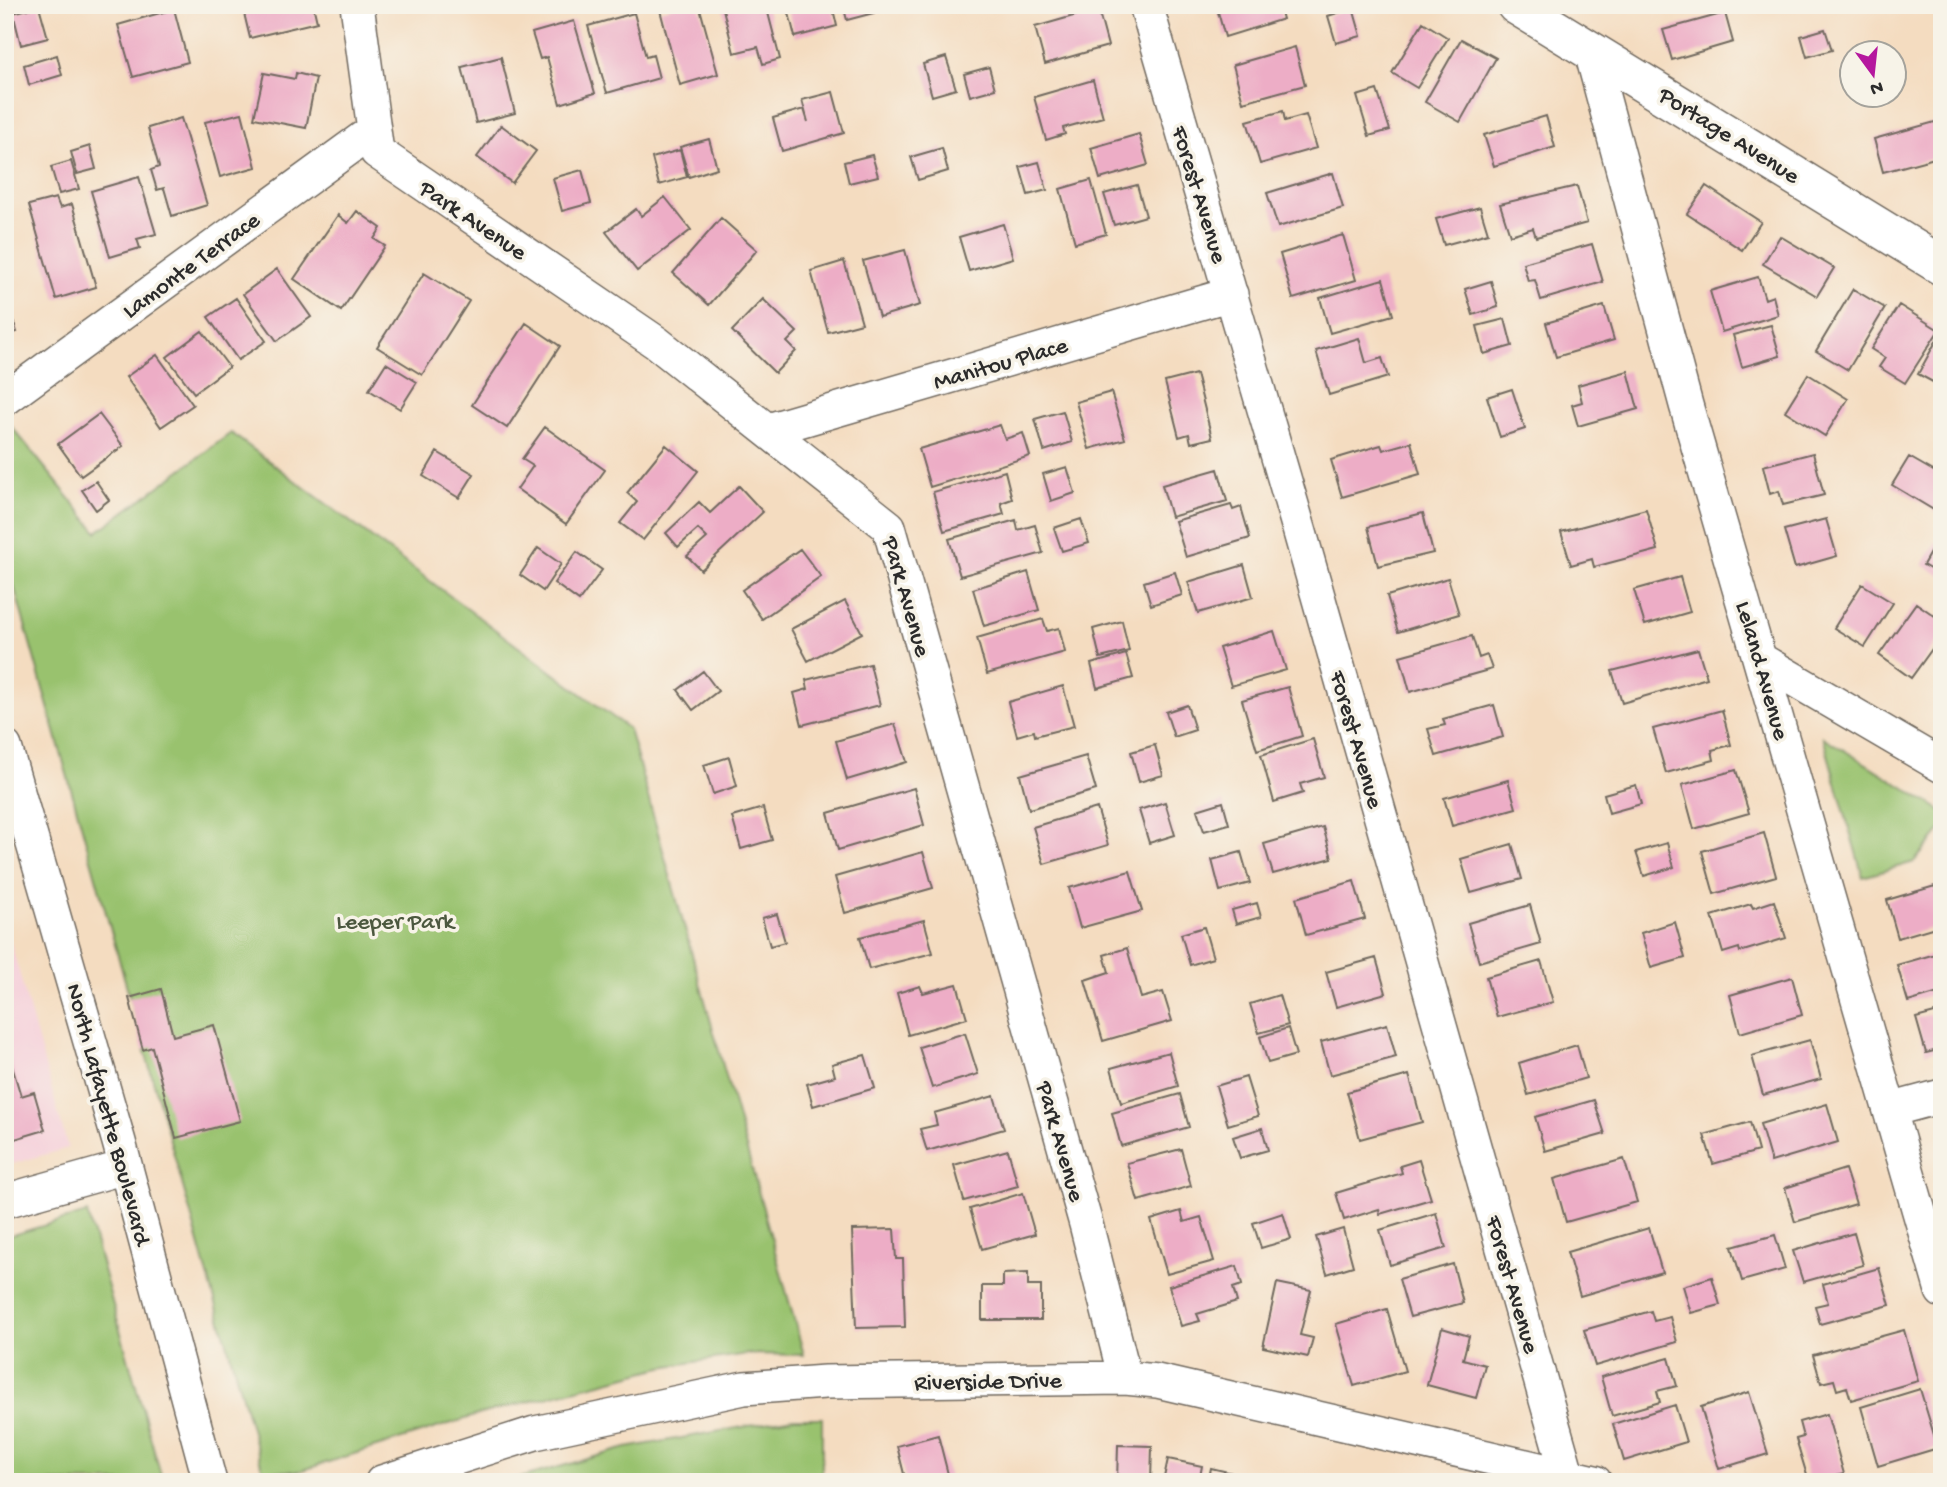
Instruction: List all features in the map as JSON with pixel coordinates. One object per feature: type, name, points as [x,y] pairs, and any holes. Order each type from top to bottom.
[{"type":"main road","name":"Portage Avenue","points":[[1516,5],[1942,266]]},
{"type":"street","name":"Forest Avenue","points":[[1146,5],[1581,1478]]},
{"type":"street","name":"Park Avenue","points":[[358,6],[377,152],[657,343],[889,527],[1086,1224],[1125,1378]]},
{"type":"street","name":"Leland Avenue","points":[[1590,48],[1683,392],[1942,1291]]},
{"type":"street","name":"Lamonte Terrace","points":[[5,399],[374,130]]},
{"type":"street","name":"Manitou Place","points":[[768,430],[1231,295]]},
{"type":"street","points":[[1761,660],[1942,766]]},
{"type":"street","name":"North Lafayette Boulevard","points":[[5,747],[125,1167],[211,1482]]},
{"type":"street","points":[[1890,1110],[1942,1096]]},
{"type":"street","points":[[5,1201],[125,1167]]},
{"type":"street","name":"Riverside Drive","points":[[382,1482],[535,1433],[744,1388],[825,1382],[1125,1378],[1157,1381],[1581,1478]]},
{"type":"shaded area","points":[[5,922],[68,1148],[5,1166]]},
{"type":"green space","name":"Leeper Park","points":[[12,427],[97,532],[231,433],[629,729],[804,1355],[747,1354],[662,1367],[484,1413],[300,1471],[263,1471],[5,554],[5,432]]},
{"type":"green space","points":[[1823,737],[1942,811],[1942,829],[1914,862],[1863,877]]},
{"type":"green space","points":[[87,1213],[163,1482],[5,1482],[5,1237]]},
{"type":"green space","points":[[793,1418],[822,1418],[822,1482],[506,1482],[626,1448]]},
{"type":"building","points":[[242,5],[313,5],[317,22],[250,38]]},
{"type":"building","points":[[679,5],[699,5],[718,74],[680,85],[660,10]]},
{"type":"building","points":[[722,5],[766,5],[780,59],[763,64],[758,47],[734,53]]},
{"type":"building","points":[[787,5],[832,5],[837,26],[795,37]]},
{"type":"building","points":[[843,5],[879,5],[881,11],[847,20]]},
{"type":"building","points":[[1216,5],[1279,5],[1283,19],[1225,37]]},
{"type":"building","points":[[39,6],[48,38],[21,45],[13,13]]},
{"type":"building","points":[[1353,8],[1361,36],[1336,43],[1328,16]]},
{"type":"building","points":[[174,9],[188,62],[133,77],[118,25]]},
{"type":"building","points":[[1098,9],[1108,46],[1045,64],[1035,27]]},
{"type":"building","points":[[634,13],[646,57],[653,55],[659,78],[607,93],[588,26]]},
{"type":"building","points":[[1725,13],[1733,42],[1672,60],[1663,30]]},
{"type":"building","points":[[574,21],[595,93],[560,104],[547,57],[540,59],[532,33]]},
{"type":"building","points":[[1423,22],[1448,38],[1417,88],[1392,73]]},
{"type":"building","points":[[1825,29],[1832,50],[1807,57],[1801,36]]},
{"type":"building","points":[[1461,39],[1496,58],[1460,122],[1425,102]]},
{"type":"building","points":[[1295,47],[1305,85],[1243,102],[1233,65]]},
{"type":"building","points":[[57,55],[62,75],[29,85],[24,65]]},
{"type":"building","points":[[501,57],[515,113],[476,123],[462,67]]},
{"type":"building","points":[[946,57],[956,89],[932,96],[923,64]]},
{"type":"building","points":[[989,67],[995,89],[970,96],[964,74]]},
{"type":"building","points":[[264,73],[295,79],[296,73],[316,78],[306,128],[254,118]]},
{"type":"building","points":[[1093,80],[1103,117],[1063,128],[1065,134],[1046,140],[1034,97]]},
{"type":"building","points":[[1377,90],[1390,130],[1369,136],[1357,96]]},
{"type":"building","points":[[833,92],[844,133],[782,151],[773,118],[804,109],[808,122],[802,100]]},
{"type":"building","points":[[1283,111],[1285,121],[1306,115],[1316,148],[1260,164],[1247,121]]},
{"type":"building","points":[[242,113],[256,167],[220,177],[205,122]]},
{"type":"building","points":[[1546,116],[1555,147],[1494,166],[1484,135]]},
{"type":"building","points":[[181,118],[207,205],[172,216],[164,188],[157,190],[151,170],[159,167],[148,128]]},
{"type":"building","points":[[1942,120],[1942,156],[1883,172],[1874,139]]},
{"type":"building","points":[[501,125],[536,151],[512,183],[477,157]]},
{"type":"building","points":[[1139,134],[1148,165],[1100,179],[1091,148]]},
{"type":"building","points":[[709,139],[717,168],[689,177],[680,147]]},
{"type":"building","points":[[90,146],[96,169],[77,174],[71,152]]},
{"type":"building","points":[[942,148],[948,171],[918,180],[911,157]]},
{"type":"building","points":[[680,150],[687,177],[659,185],[652,158]]},
{"type":"building","points":[[872,155],[878,176],[849,183],[844,162]]},
{"type":"building","points":[[71,161],[79,189],[59,194],[51,167]]},
{"type":"building","points":[[1039,162],[1047,190],[1028,195],[1020,167]]},
{"type":"building","points":[[582,170],[591,203],[562,211],[553,178]]},
{"type":"building","points":[[1333,173],[1343,208],[1278,227],[1267,193]]},
{"type":"building","points":[[139,177],[156,234],[137,239],[140,248],[110,257],[91,191]]},
{"type":"building","points":[[1091,180],[1106,234],[1075,243],[1060,189]]},
{"type":"building","points":[[1137,185],[1146,216],[1114,225],[1104,194]]},
{"type":"building","points":[[1577,186],[1587,223],[1536,237],[1533,228],[1510,235],[1500,204]]},
{"type":"building","points":[[1706,186],[1761,222],[1742,250],[1687,214]]},
{"type":"building","points":[[665,197],[691,230],[637,271],[606,232],[636,209],[641,216]]},
{"type":"building","points":[[56,198],[60,208],[72,204],[96,287],[56,299],[29,205]]},
{"type":"building","points":[[1480,207],[1488,233],[1444,245],[1436,219]]},
{"type":"building","points":[[357,211],[381,228],[374,239],[385,246],[341,311],[294,279],[338,215],[348,223]]},
{"type":"building","points":[[721,218],[757,250],[709,305],[673,273]]},
{"type":"building","points":[[1003,224],[1013,258],[969,271],[959,237]]},
{"type":"building","points":[[1343,235],[1356,280],[1293,299],[1280,254]]},
{"type":"building","points":[[1780,236],[1834,268],[1817,296],[1763,264]]},
{"type":"building","points":[[1592,244],[1603,282],[1541,300],[1535,280],[1528,281],[1523,263]]},
{"type":"building","points":[[905,250],[920,305],[879,317],[863,261]]},
{"type":"building","points":[[844,261],[862,323],[828,332],[811,271]]},
{"type":"building","points":[[277,269],[311,317],[277,341],[243,294]]},
{"type":"building","points":[[424,273],[469,301],[422,375],[377,347]]},
{"type":"building","points":[[1758,277],[1765,299],[1773,296],[1778,315],[1722,332],[1710,291]]},
{"type":"building","points":[[1383,279],[1393,315],[1330,333],[1320,298]]},
{"type":"building","points":[[1491,281],[1498,307],[1473,315],[1465,289]]},
{"type":"building","points":[[1853,289],[1885,308],[1848,370],[1816,351]]},
{"type":"building","points":[[5,294],[17,332],[5,335]]},
{"type":"building","points":[[236,298],[266,341],[238,360],[208,317]]},
{"type":"building","points":[[763,299],[797,332],[787,342],[796,351],[775,373],[732,331]]},
{"type":"building","points":[[1899,305],[1939,330],[1905,383],[1879,367],[1885,358],[1871,349]]},
{"type":"building","points":[[1604,306],[1614,340],[1556,357],[1546,323]]},
{"type":"building","points":[[1505,319],[1512,346],[1484,354],[1477,326]]},
{"type":"building","points":[[526,323],[560,346],[507,428],[472,405]]},
{"type":"building","points":[[1771,325],[1780,356],[1742,367],[1733,335]]},
{"type":"building","points":[[202,331],[229,367],[194,393],[167,357]]},
{"type":"building","points":[[1939,336],[1942,338],[1942,387],[1918,374]]},
{"type":"building","points":[[1359,338],[1366,363],[1382,358],[1388,377],[1329,395],[1316,351]]},
{"type":"building","points":[[157,355],[193,405],[161,427],[126,377]]},
{"type":"building","points":[[386,363],[417,382],[400,409],[369,390]]},
{"type":"building","points":[[1628,371],[1638,409],[1578,426],[1572,405],[1582,402],[1578,385]]},
{"type":"building","points":[[1196,374],[1212,438],[1191,443],[1189,434],[1179,437],[1165,382]]},
{"type":"building","points":[[1808,374],[1848,399],[1825,436],[1785,411]]},
{"type":"building","points":[[1512,389],[1525,429],[1500,437],[1487,397]]},
{"type":"building","points":[[1111,392],[1125,439],[1089,449],[1076,402]]},
{"type":"building","points":[[1063,411],[1072,442],[1044,451],[1035,419]]},
{"type":"building","points":[[99,414],[123,446],[81,476],[58,444]]},
{"type":"building","points":[[1000,425],[1005,439],[1023,433],[1030,456],[930,487],[919,449]]},
{"type":"building","points":[[545,427],[605,470],[566,524],[517,489],[533,466],[522,459]]},
{"type":"building","points":[[1411,442],[1420,474],[1342,497],[1331,460],[1381,445],[1383,450]]},
{"type":"building","points":[[666,445],[698,471],[643,540],[620,523],[637,502],[627,493]]},
{"type":"building","points":[[437,452],[474,474],[459,498],[423,476]]},
{"type":"building","points":[[1813,453],[1824,495],[1783,505],[1779,491],[1770,494],[1763,466]]},
{"type":"building","points":[[1909,457],[1942,476],[1942,515],[1892,485]]},
{"type":"building","points":[[1067,467],[1075,493],[1051,501],[1043,474]]},
{"type":"building","points":[[1218,469],[1227,501],[1171,517],[1162,485]]},
{"type":"building","points":[[1005,471],[1012,499],[1001,503],[1004,514],[944,531],[933,492]]},
{"type":"building","points":[[96,481],[109,500],[96,510],[82,490]]},
{"type":"building","points":[[739,486],[763,512],[701,570],[687,556],[707,538],[698,529],[678,547],[666,533],[699,502],[710,513]]},
{"type":"building","points":[[1231,505],[1233,510],[1241,507],[1250,538],[1186,557],[1175,521]]},
{"type":"building","points":[[1646,509],[1658,550],[1594,567],[1592,559],[1571,565],[1561,532]]},
{"type":"building","points":[[1423,513],[1433,553],[1378,566],[1368,527]]},
{"type":"building","points":[[1081,519],[1089,543],[1062,551],[1054,528]]},
{"type":"building","points":[[1826,519],[1837,556],[1795,568],[1784,530]]},
{"type":"building","points":[[1016,520],[1018,530],[1035,525],[1043,553],[960,576],[949,539]]},
{"type":"building","points":[[1936,542],[1942,545],[1942,576],[1923,565]]},
{"type":"building","points":[[538,548],[561,564],[543,591],[520,575]]},
{"type":"building","points":[[800,549],[821,577],[762,619],[742,590]]},
{"type":"building","points":[[577,552],[602,570],[579,601],[554,583]]},
{"type":"building","points":[[1244,565],[1253,597],[1198,613],[1188,582]]},
{"type":"building","points":[[1028,572],[1039,610],[984,626],[973,589]]},
{"type":"building","points":[[1175,572],[1182,595],[1151,605],[1144,582]]},
{"type":"building","points":[[1680,577],[1690,612],[1645,625],[1634,590]]},
{"type":"building","points":[[1448,578],[1459,614],[1398,632],[1387,596]]},
{"type":"building","points":[[1862,584],[1893,603],[1865,647],[1834,628]]},
{"type":"building","points":[[845,601],[862,633],[808,661],[791,629]]},
{"type":"building","points":[[1916,603],[1942,621],[1942,635],[1911,678],[1879,655]]},
{"type":"building","points":[[1043,619],[1047,631],[1059,628],[1065,652],[987,674],[977,638]]},
{"type":"building","points":[[1122,621],[1129,651],[1100,658],[1093,629]]},
{"type":"building","points":[[1274,631],[1286,670],[1231,686],[1219,648]]},
{"type":"building","points":[[1472,636],[1479,658],[1487,655],[1492,669],[1410,692],[1400,656]]},
{"type":"building","points":[[1698,649],[1707,678],[1622,703],[1612,671]]},
{"type":"building","points":[[1126,654],[1133,678],[1097,688],[1091,664]]},
{"type":"building","points":[[870,664],[880,705],[802,725],[794,693],[808,689],[806,680]]},
{"type":"building","points":[[703,671],[718,691],[693,710],[678,690]]},
{"type":"building","points":[[1063,686],[1074,726],[1035,736],[1034,731],[1017,736],[1008,702]]},
{"type":"building","points":[[1288,687],[1302,736],[1257,750],[1242,700]]},
{"type":"building","points":[[1187,705],[1195,730],[1174,737],[1166,712]]},
{"type":"building","points":[[1494,705],[1503,737],[1436,756],[1428,729],[1445,725],[1443,719]]},
{"type":"building","points":[[1722,710],[1731,745],[1712,750],[1714,760],[1666,773],[1653,729]]},
{"type":"building","points":[[895,724],[907,762],[847,780],[836,741]]},
{"type":"building","points":[[1313,739],[1324,777],[1300,784],[1303,793],[1274,802],[1261,755]]},
{"type":"building","points":[[1155,745],[1163,775],[1139,782],[1131,752]]},
{"type":"building","points":[[1086,756],[1096,790],[1029,809],[1020,775]]},
{"type":"building","points":[[729,757],[737,786],[713,794],[704,765]]},
{"type":"building","points":[[1736,770],[1749,813],[1694,829],[1682,785]]},
{"type":"building","points":[[1508,780],[1516,808],[1452,826],[1444,798]]},
{"type":"building","points":[[1636,785],[1641,804],[1609,813],[1604,794]]},
{"type":"building","points":[[914,788],[924,825],[838,850],[828,813]]},
{"type":"building","points":[[1165,802],[1175,835],[1149,843],[1139,810]]},
{"type":"building","points":[[1223,802],[1229,824],[1204,831],[1197,810]]},
{"type":"building","points":[[763,808],[772,840],[741,849],[732,817]]},
{"type":"building","points":[[1097,808],[1108,845],[1044,864],[1033,827]]},
{"type":"building","points":[[1323,827],[1332,858],[1273,874],[1264,844]]},
{"type":"building","points":[[1764,833],[1776,876],[1714,894],[1702,851]]},
{"type":"building","points":[[1667,843],[1674,867],[1644,876],[1636,852]]},
{"type":"building","points":[[1512,844],[1522,879],[1471,893],[1461,859]]},
{"type":"building","points":[[923,852],[933,888],[845,913],[835,877]]},
{"type":"building","points":[[1241,852],[1250,883],[1220,891],[1212,860]]},
{"type":"building","points":[[1130,871],[1142,911],[1080,928],[1069,888]]},
{"type":"building","points":[[1354,881],[1365,919],[1306,935],[1296,898]]},
{"type":"building","points":[[1935,886],[1942,909],[1942,925],[1898,938],[1887,900]]},
{"type":"building","points":[[1774,901],[1786,938],[1740,952],[1739,948],[1723,953],[1712,916],[1751,904],[1753,908]]},
{"type":"building","points":[[1257,903],[1261,917],[1236,924],[1232,910]]},
{"type":"building","points":[[1530,905],[1541,944],[1479,962],[1468,923]]},
{"type":"building","points":[[777,914],[785,942],[770,946],[762,918]]},
{"type":"building","points":[[924,920],[933,953],[869,969],[860,937]]},
{"type":"building","points":[[1675,922],[1685,958],[1651,968],[1641,933]]},
{"type":"building","points":[[1204,927],[1213,958],[1190,965],[1181,934]]},
{"type":"building","points":[[1127,948],[1141,998],[1163,992],[1172,1021],[1103,1041],[1085,980],[1109,972],[1104,955]]},
{"type":"building","points":[[1942,952],[1942,992],[1908,1002],[1897,965]]},
{"type":"building","points":[[1376,958],[1386,993],[1336,1007],[1326,972]]},
{"type":"building","points":[[1541,961],[1553,1002],[1497,1017],[1486,977]]},
{"type":"building","points":[[1792,977],[1802,1015],[1740,1033],[1730,995]]},
{"type":"building","points":[[957,984],[967,1018],[908,1035],[897,993],[920,986],[923,993]]},
{"type":"building","points":[[161,989],[173,1036],[214,1025],[240,1121],[176,1138],[152,1047],[143,1050],[129,998]]},
{"type":"building","points":[[1279,995],[1288,1025],[1259,1033],[1250,1004]]},
{"type":"building","points":[[1942,1011],[1942,1049],[1926,1053],[1916,1018]]},
{"type":"building","points":[[1387,1024],[1396,1057],[1330,1075],[1321,1042]]},
{"type":"building","points":[[1288,1028],[1296,1055],[1268,1063],[1260,1037]]},
{"type":"building","points":[[965,1033],[978,1074],[932,1088],[919,1047]]},
{"type":"building","points":[[1810,1040],[1821,1079],[1763,1095],[1752,1056]]},
{"type":"building","points":[[5,1043],[21,1096],[34,1092],[45,1130],[5,1142]]},
{"type":"building","points":[[1577,1045],[1586,1078],[1528,1095],[1519,1063]]},
{"type":"building","points":[[1169,1052],[1178,1086],[1121,1103],[1111,1068]]},
{"type":"building","points":[[865,1055],[875,1088],[813,1106],[807,1084],[835,1076],[832,1064]]},
{"type":"building","points":[[1409,1075],[1422,1122],[1360,1139],[1347,1092]]},
{"type":"building","points":[[1246,1077],[1258,1116],[1228,1125],[1216,1086]]},
{"type":"building","points":[[1180,1094],[1189,1127],[1121,1146],[1112,1113]]},
{"type":"building","points":[[994,1096],[1004,1129],[927,1151],[920,1129],[937,1125],[934,1113]]},
{"type":"building","points":[[1594,1100],[1605,1134],[1545,1151],[1535,1117]]},
{"type":"building","points":[[1827,1104],[1838,1142],[1771,1162],[1760,1124]]},
{"type":"building","points":[[1750,1122],[1758,1151],[1713,1164],[1704,1135]]},
{"type":"building","points":[[1262,1128],[1268,1150],[1240,1158],[1233,1137]]},
{"type":"building","points":[[1181,1149],[1191,1186],[1138,1201],[1127,1163]]},
{"type":"building","points":[[1008,1150],[1018,1186],[964,1201],[954,1165]]},
{"type":"building","points":[[1624,1159],[1637,1202],[1566,1222],[1554,1179]]},
{"type":"building","points":[[1419,1160],[1431,1199],[1380,1214],[1379,1209],[1344,1220],[1336,1193],[1402,1173],[1400,1166]]},
{"type":"building","points":[[1845,1169],[1856,1204],[1795,1222],[1785,1188]]},
{"type":"building","points":[[1023,1193],[1035,1234],[982,1249],[970,1209]]},
{"type":"building","points":[[1181,1211],[1184,1222],[1201,1217],[1214,1261],[1167,1274],[1151,1220]]},
{"type":"building","points":[[1283,1213],[1291,1239],[1261,1248],[1253,1223]]},
{"type":"building","points":[[1436,1213],[1446,1248],[1390,1265],[1380,1230]]},
{"type":"building","points":[[1649,1228],[1662,1272],[1580,1296],[1567,1252]]},
{"type":"building","points":[[894,1229],[896,1259],[903,1259],[905,1327],[856,1328],[852,1230]]},
{"type":"building","points":[[1343,1229],[1353,1266],[1327,1274],[1316,1237]]},
{"type":"building","points":[[1854,1233],[1863,1265],[1803,1282],[1793,1251]]},
{"type":"building","points":[[1775,1235],[1785,1269],[1742,1281],[1732,1247]]},
{"type":"building","points":[[1453,1264],[1463,1303],[1410,1317],[1399,1279]]},
{"type":"building","points":[[1237,1266],[1242,1285],[1233,1288],[1237,1302],[1197,1314],[1200,1321],[1181,1326],[1169,1286]]},
{"type":"building","points":[[1879,1268],[1890,1305],[1820,1324],[1815,1306],[1828,1303],[1823,1284]]},
{"type":"building","points":[[1028,1273],[1028,1286],[1041,1286],[1041,1320],[982,1320],[982,1286],[1003,1286],[1003,1274]]},
{"type":"building","points":[[1712,1277],[1720,1305],[1691,1313],[1683,1286]]},
{"type":"building","points":[[1277,1283],[1311,1290],[1300,1335],[1313,1338],[1308,1357],[1263,1347]]},
{"type":"building","points":[[1387,1309],[1405,1371],[1354,1386],[1336,1324]]},
{"type":"building","points":[[1651,1311],[1654,1321],[1670,1317],[1677,1342],[1595,1366],[1584,1330]]},
{"type":"building","points":[[1442,1328],[1469,1336],[1463,1359],[1485,1365],[1476,1398],[1427,1385]]},
{"type":"building","points":[[1904,1330],[1918,1381],[1851,1400],[1847,1387],[1837,1390],[1834,1380],[1821,1383],[1813,1355]]},
{"type":"building","points":[[1669,1358],[1677,1386],[1657,1391],[1660,1402],[1612,1416],[1601,1377]]},
{"type":"building","points":[[1920,1389],[1938,1448],[1878,1466],[1861,1407]]},
{"type":"building","points":[[1749,1392],[1768,1454],[1719,1469],[1701,1407]]},
{"type":"building","points":[[1675,1405],[1686,1442],[1624,1461],[1613,1424]]},
{"type":"building","points":[[1827,1414],[1844,1474],[1809,1482],[1796,1439],[1803,1437],[1799,1422]]},
{"type":"building","points":[[938,1435],[950,1482],[906,1482],[897,1446]]},
{"type":"building","points":[[1118,1445],[1152,1446],[1151,1482],[1117,1482]]},
{"type":"building","points":[[1168,1459],[1202,1466],[1199,1482],[1163,1482]]},
{"type":"building","points":[[1211,1468],[1254,1478],[1254,1482],[1208,1482]]}]
